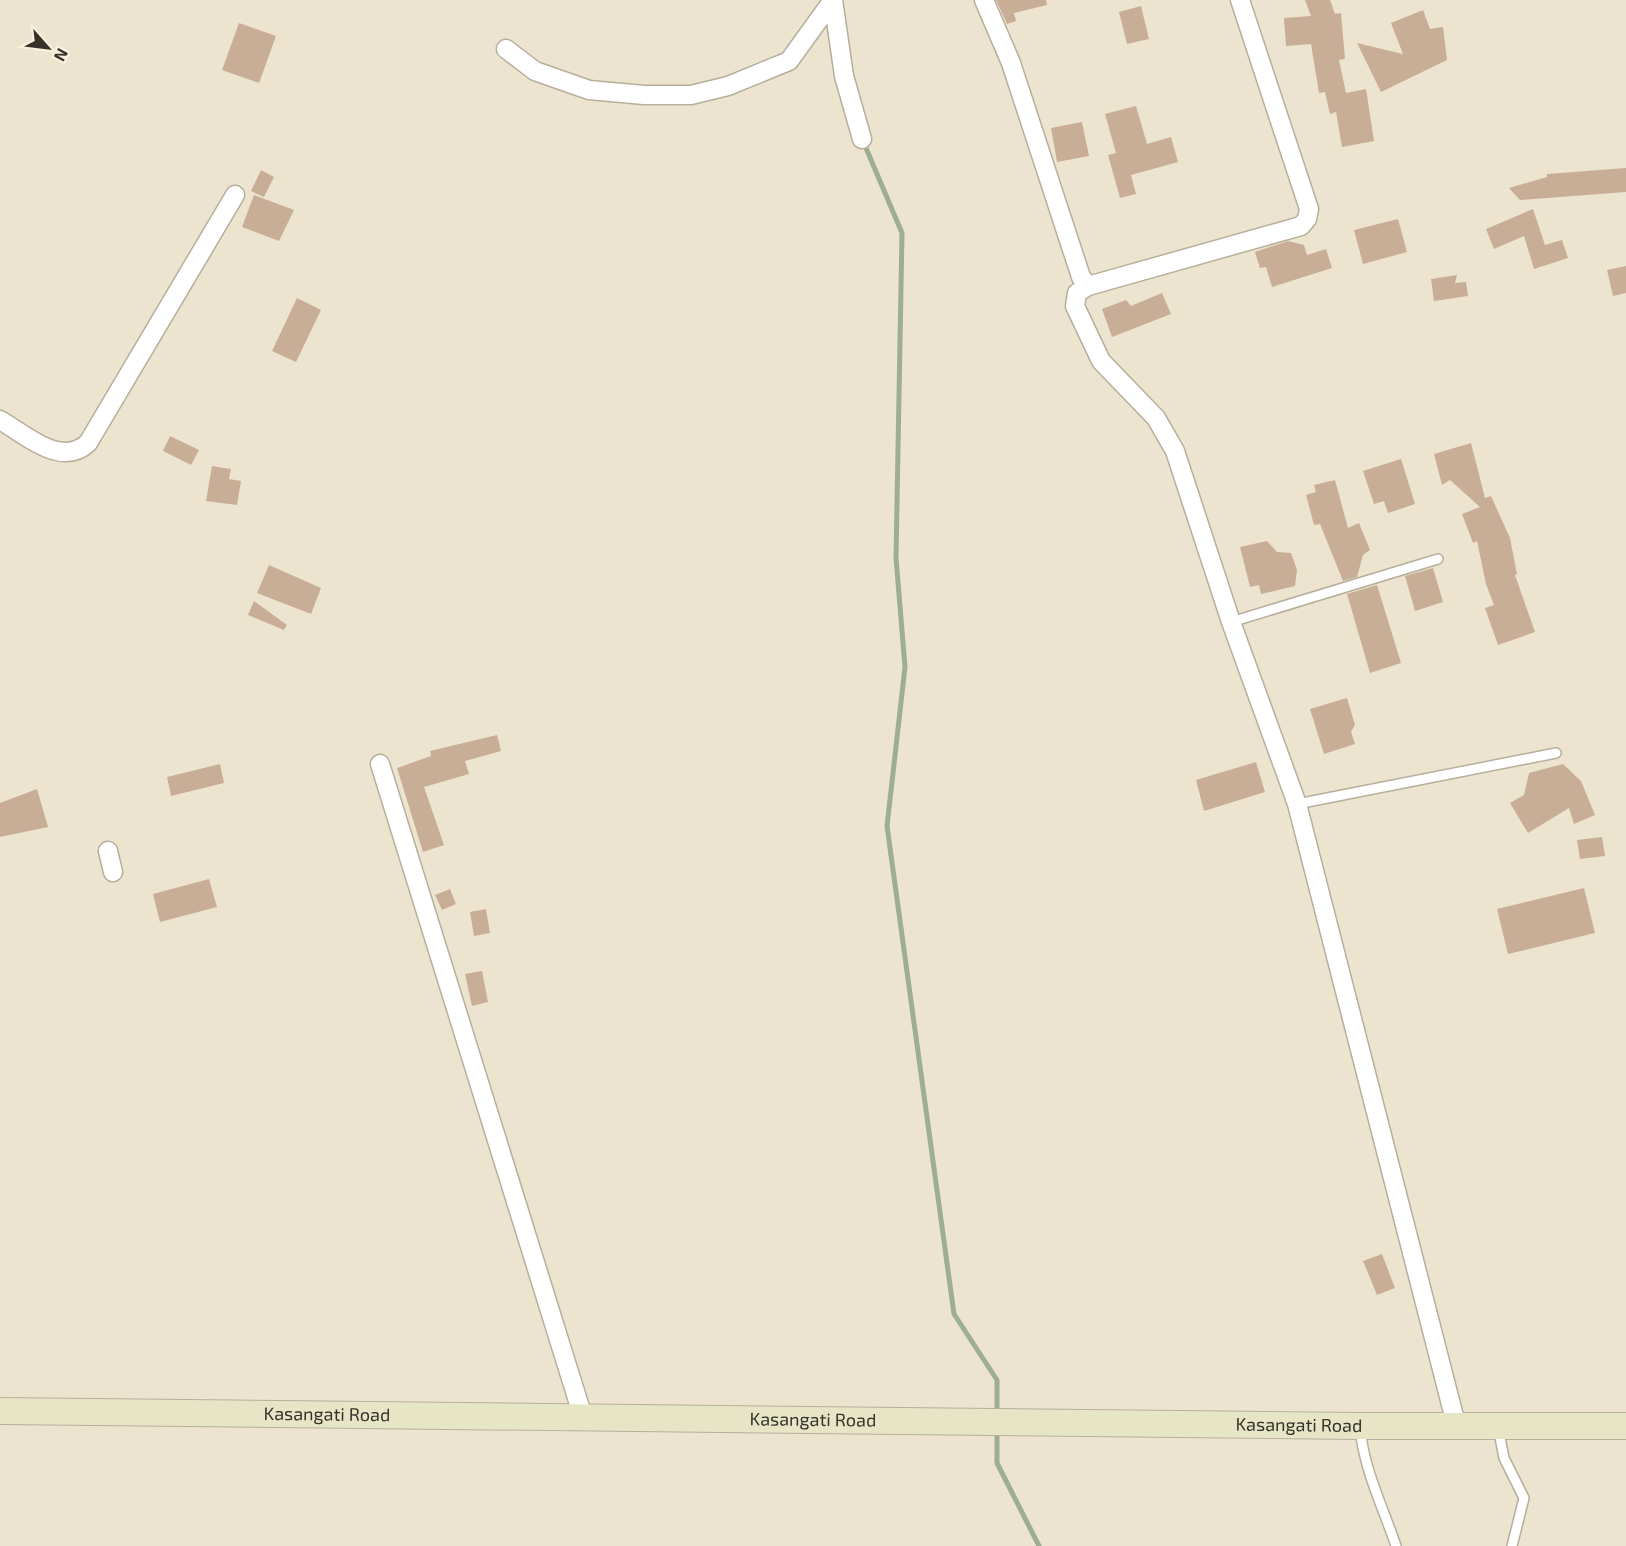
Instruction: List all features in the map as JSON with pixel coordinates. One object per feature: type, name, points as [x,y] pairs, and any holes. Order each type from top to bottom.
[{"type":"street","points":[[506,49],[535,71],[589,90],[644,95],[691,95],[728,86],[789,61],[833,0]]},
{"type":"street","points":[[833,0],[844,76],[862,139]]},
{"type":"street","points":[[984,0],[1011,63],[1080,277],[1088,286]]},
{"type":"street","points":[[1240,0],[1309,209],[1307,219],[1301,226],[1088,286],[1077,293],[1075,306],[1101,361],[1156,418],[1170,442],[1231,622],[1297,804],[1456,1424]]},
{"type":"street","points":[[0,420],[59,453],[75,453],[88,443],[235,195]]},
{"type":"street","points":[[380,764],[583,1417]]},
{"type":"street","points":[[108,851],[113,872]]},
{"type":"street","name":"Kasangati Road","points":[[0,1412],[1360,1426],[1456,1424],[1626,1426]]},
{"type":"lane","points":[[1231,622],[1438,559]]},
{"type":"lane","points":[[1297,804],[1556,753]]},
{"type":"lane","points":[[1360,1426],[1368,1474],[1380,1498],[1396,1546]]},
{"type":"lane","points":[[1497,1426],[1504,1458],[1524,1498],[1512,1546]]},
{"type":"building","points":[[996,0],[1046,0],[1047,5],[1014,13],[1016,21],[1007,24]]},
{"type":"building","points":[[1305,0],[1330,0],[1335,14],[1341,13],[1345,59],[1339,60],[1346,93],[1366,89],[1374,141],[1342,147],[1336,112],[1330,114],[1325,92],[1319,93],[1311,44],[1286,46],[1284,18],[1311,16]]},
{"type":"building","points":[[1141,6],[1149,39],[1127,44],[1119,12]]},
{"type":"building","points":[[1423,10],[1430,29],[1443,27],[1447,60],[1381,92],[1357,43],[1403,54],[1391,23]]},
{"type":"building","points":[[239,23],[276,36],[259,83],[222,70]]},
{"type":"building","points":[[1136,106],[1147,144],[1171,137],[1178,162],[1131,175],[1136,194],[1120,198],[1108,155],[1116,153],[1105,114]]},
{"type":"building","points":[[1082,122],[1089,156],[1057,162],[1051,128]]},
{"type":"building","points":[[1626,168],[1626,192],[1520,200],[1509,188],[1547,177],[1547,174]]},
{"type":"building","points":[[261,170],[274,177],[264,197],[251,191]]},
{"type":"building","points":[[254,195],[294,210],[279,241],[242,227]]},
{"type":"building","points":[[1533,209],[1545,245],[1562,240],[1568,258],[1534,269],[1524,236],[1494,249],[1486,229]]},
{"type":"building","points":[[1398,219],[1407,252],[1363,264],[1354,230]]},
{"type":"building","points":[[1288,241],[1304,245],[1307,255],[1326,249],[1332,268],[1272,287],[1266,267],[1260,268],[1255,252]]},
{"type":"building","points":[[1626,266],[1626,293],[1613,296],[1607,270]]},
{"type":"building","points":[[1457,275],[1455,283],[1466,282],[1468,296],[1434,301],[1431,279]]},
{"type":"building","points":[[1162,293],[1171,314],[1112,337],[1102,309],[1126,300],[1131,306]]},
{"type":"building","points":[[297,298],[321,310],[296,362],[272,351]]},
{"type":"building","points":[[170,436],[199,450],[191,465],[163,451]]},
{"type":"building","points":[[1471,443],[1485,498],[1491,496],[1510,538],[1517,574],[1515,575],[1535,632],[1498,645],[1485,608],[1494,605],[1486,584],[1477,541],[1473,543],[1462,514],[1480,507],[1450,480],[1442,485],[1434,454]]},
{"type":"building","points":[[1401,459],[1415,504],[1388,513],[1384,501],[1374,504],[1363,471]]},
{"type":"building","points":[[212,466],[231,469],[229,479],[241,481],[237,505],[206,501]]},
{"type":"building","points":[[1335,480],[1348,528],[1359,523],[1370,550],[1363,555],[1357,577],[1343,581],[1320,524],[1314,525],[1306,495],[1316,492],[1314,485]]},
{"type":"building","points":[[1267,541],[1277,552],[1291,553],[1297,570],[1295,586],[1261,594],[1259,585],[1250,587],[1240,547]]},
{"type":"building","points":[[269,565],[321,588],[311,614],[257,593]]},
{"type":"building","points":[[1433,568],[1443,602],[1415,611],[1405,576]]},
{"type":"building","points":[[1377,585],[1401,663],[1370,673],[1347,594]]},
{"type":"building","points":[[254,601],[287,625],[284,630],[248,615]]},
{"type":"building","points":[[1347,698],[1355,725],[1351,732],[1355,744],[1324,754],[1310,709]]},
{"type":"building","points":[[497,735],[501,751],[465,761],[469,774],[424,787],[444,845],[423,852],[397,768],[431,756],[430,751]]},
{"type":"building","points":[[1256,762],[1265,792],[1204,811],[1196,780]]},
{"type":"building","points":[[220,764],[224,783],[171,796],[167,777]]},
{"type":"building","points":[[1563,764],[1581,781],[1595,815],[1574,824],[1569,808],[1528,833],[1510,803],[1524,795],[1529,773]]},
{"type":"building","points":[[37,789],[48,827],[0,837],[0,803]]},
{"type":"building","points":[[1602,837],[1605,856],[1580,859],[1577,840]]},
{"type":"building","points":[[209,879],[217,907],[160,922],[153,894]]},
{"type":"building","points":[[1584,888],[1595,933],[1508,954],[1497,909]]},
{"type":"building","points":[[450,889],[456,904],[442,910],[435,895]]},
{"type":"building","points":[[486,909],[490,933],[474,936],[470,912]]},
{"type":"building","points":[[482,971],[488,1002],[472,1006],[465,974]]},
{"type":"building","points":[[1382,1254],[1395,1288],[1377,1295],[1363,1261]]},
{"type":"waterway","points":[[863,141],[902,233],[896,558],[905,667],[887,826],[954,1314],[997,1380],[997,1416]]},
{"type":"waterway","points":[[997,1428],[997,1463],[1039,1546]]}]
